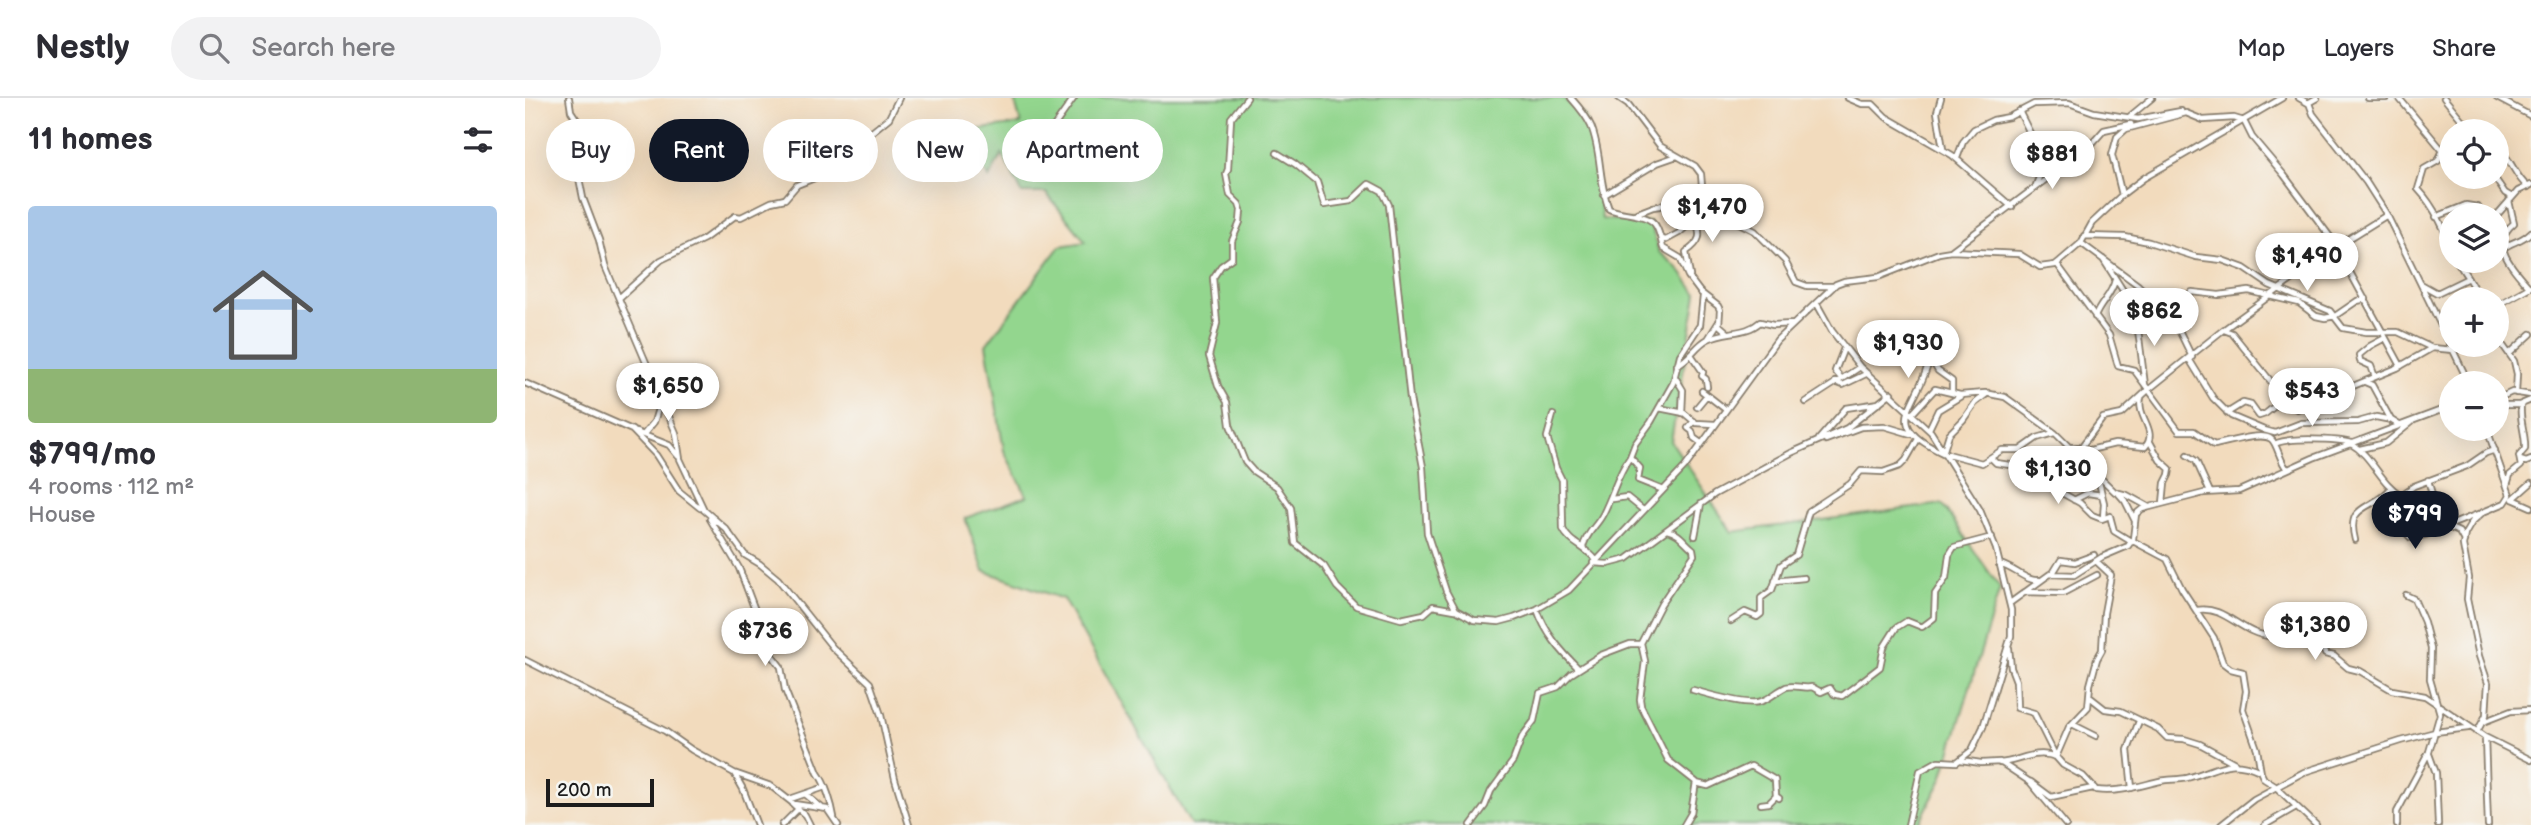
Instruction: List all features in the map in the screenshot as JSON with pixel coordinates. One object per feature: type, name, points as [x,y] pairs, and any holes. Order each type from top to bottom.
[{"type":"street","points":[[569,98],[571,111],[577,120],[580,158],[578,173],[583,198],[599,240],[603,260],[678,440],[680,459]]},
{"type":"street","points":[[619,298],[667,256],[704,239],[735,216],[741,217],[771,202],[785,199],[797,186],[837,169],[860,138],[889,117],[899,98]]},
{"type":"street","points":[[1059,119],[1074,98]]},
{"type":"street","points":[[1247,98],[1231,118],[1226,174],[1231,195],[1240,204],[1241,215],[1232,241],[1232,258],[1221,266],[1213,278],[1217,323],[1209,352],[1218,386],[1227,402],[1230,425],[1239,450],[1251,469],[1275,486],[1290,506],[1296,543],[1324,566],[1336,587],[1354,605],[1401,619],[1424,614],[1433,606],[1456,610],[1467,618],[1487,622],[1514,618],[1537,609],[1569,590],[1685,467],[1777,340],[1834,286],[1844,281],[1878,277],[1939,253],[1951,251],[2019,254],[2043,268],[2057,264],[2081,243],[2092,223],[2150,174],[2282,98]]},
{"type":"street","points":[[1571,98],[1588,119],[1593,132],[1609,209],[1647,217],[1653,222],[1665,250],[1680,258],[1691,280],[1703,295],[1719,308],[1719,326],[1727,332]]},
{"type":"street","points":[[1619,98],[1628,103],[1658,143],[1693,164],[1700,172],[1702,198],[1755,231],[1785,261],[1796,282],[1807,286],[1834,286]]},
{"type":"street","points":[[1848,98],[1862,104],[1873,104],[1886,117],[1957,158],[2012,207]]},
{"type":"street","points":[[1941,98],[1937,112],[1943,150]]},
{"type":"street","points":[[2070,98],[2076,105]]},
{"type":"street","points":[[2128,118],[2152,98]]},
{"type":"street","points":[[2299,98],[2309,103],[2313,114],[2366,182],[2387,215],[2439,321]]},
{"type":"street","points":[[2309,103],[2317,98]]},
{"type":"street","points":[[2368,98],[2386,98]]},
{"type":"street","points":[[2399,98],[2439,147]]},
{"type":"street","points":[[2444,98],[2461,119]]},
{"type":"street","points":[[2497,98],[2531,116]]},
{"type":"street","points":[[2027,101],[2035,104],[2076,105],[2094,112],[2128,118],[2147,118],[2185,111],[2197,118]]},
{"type":"street","points":[[1957,158],[1963,142],[1974,129],[2035,104]]},
{"type":"street","points":[[2019,111],[2031,135],[2041,172],[2034,188]]},
{"type":"street","points":[[2122,195],[2111,160],[2117,137],[2126,129],[2184,113],[2203,120],[2234,117],[2244,121],[2252,137],[2284,174],[2334,243],[2342,243],[2387,215]]},
{"type":"street","points":[[1951,251],[2089,147],[2104,130],[2149,122]]},
{"type":"street","points":[[1277,153],[1296,164],[1317,182],[1324,205],[1352,201],[1369,184],[1387,197],[1397,258],[1410,398],[1423,467],[1425,522],[1446,591],[1456,610]]},
{"type":"street","points":[[1604,195],[1657,163],[1678,156]]},
{"type":"street","points":[[2439,158],[2424,169],[2418,189],[2439,222]]},
{"type":"street","points":[[2509,160],[2520,180],[2530,186]]},
{"type":"street","points":[[2508,203],[2518,191],[2530,186]]},
{"type":"street","points":[[2502,189],[2511,199],[2514,223],[2509,228]]},
{"type":"street","points":[[1634,215],[1653,206],[1660,206],[1681,194],[1708,202]]},
{"type":"street","points":[[1691,280],[1686,252],[1700,240],[1696,218],[1699,201]]},
{"type":"street","points":[[1661,239],[1666,240],[1679,233],[1696,218]]},
{"type":"street","points":[[2509,245],[2522,240],[2531,232]]},
{"type":"street","points":[[2084,236],[2125,237],[2196,257],[2222,260],[2252,272],[2281,290],[2327,309],[2343,328],[2366,332],[2398,332],[2439,349]]},
{"type":"street","points":[[2081,243],[2161,304],[2179,300],[2192,292],[2219,295],[2249,291],[2298,303],[2318,317],[2335,316],[2357,301],[2366,299]]},
{"type":"street","points":[[2070,447],[2081,447],[2101,419],[2106,416],[2119,416],[2141,397],[2147,388],[2304,271],[2326,268],[2340,251],[2342,243]]},
{"type":"street","points":[[2340,251],[2401,366]]},
{"type":"street","points":[[2100,256],[2129,300]]},
{"type":"street","points":[[2509,261],[2530,287],[2509,299]]},
{"type":"street","points":[[2057,264],[2110,338],[2114,360],[2118,366],[2132,369],[2182,432],[2194,431],[2214,445],[2245,438],[2270,438],[2275,444],[2280,461],[2287,469]]},
{"type":"street","points":[[2465,273],[2473,287]]},
{"type":"street","points":[[2421,284],[2437,293],[2468,278]]},
{"type":"street","points":[[2095,317],[2113,290],[2116,279]]},
{"type":"street","points":[[1583,547],[1611,499],[1632,448],[1675,377],[1677,365],[1691,335],[1700,325],[1703,295]]},
{"type":"street","points":[[1817,304],[1844,347],[1866,374],[1891,393],[1929,429],[1946,453],[1980,510],[1991,537],[2010,603],[2012,619],[2009,643],[1983,727],[1972,750],[1961,760],[1956,763],[1938,761],[1920,771],[1908,825]]},
{"type":"street","points":[[2161,304],[2175,322],[2190,358],[2213,398],[2235,420],[2275,433],[2301,423],[2358,422],[2376,417],[2400,425]]},
{"type":"street","points":[[2136,314],[2147,388]]},
{"type":"street","points":[[1708,339],[1727,332],[1749,331],[1761,322],[1773,325],[1793,324]]},
{"type":"street","points":[[1677,365],[1708,339],[1719,323]]},
{"type":"street","points":[[1912,327],[1938,371],[1952,381],[1952,393]]},
{"type":"street","points":[[2223,330],[2232,333],[2289,404],[2296,409],[2301,408]]},
{"type":"street","points":[[2516,393],[2517,374],[2509,354],[2531,334]]},
{"type":"street","points":[[2375,377],[2371,365],[2360,361],[2359,355],[2385,338]]},
{"type":"street","points":[[1841,377],[1835,371],[1844,347]]},
{"type":"street","points":[[2227,413],[2243,403],[2251,405],[2259,416],[2280,402],[2284,402],[2294,411],[2401,366],[2432,348]]},
{"type":"street","points":[[1692,355],[1706,379],[1705,391],[1697,407]]},
{"type":"street","points":[[1912,434],[1906,420],[1930,357]]},
{"type":"street","points":[[1806,402],[1860,367]]},
{"type":"street","points":[[1835,382],[1844,384],[1866,374]]},
{"type":"street","points":[[1675,377],[1683,390],[1682,413]]},
{"type":"street","points":[[2364,382],[2372,386],[2391,420]]},
{"type":"street","points":[[525,383],[670,444],[739,568],[772,655],[781,666],[785,690],[838,825]]},
{"type":"street","points":[[1910,412],[1938,388],[1962,395],[1989,393],[2005,397],[2055,433],[2077,453],[2125,501],[2135,522]]},
{"type":"street","points":[[1705,391],[1725,409]]},
{"type":"street","points":[[1594,562],[1621,562],[1717,493],[1859,421],[1891,393]]},
{"type":"street","points":[[1946,453],[1949,434],[1975,402],[1989,393]]},
{"type":"street","points":[[2509,395],[2516,393],[2531,397]]},
{"type":"street","points":[[1929,429],[1938,410],[1962,395]]},
{"type":"street","points":[[2141,397],[2139,408],[2146,422],[2150,442],[2160,460],[2169,469],[2163,503]]},
{"type":"street","points":[[2509,405],[2521,405],[2531,397]]},
{"type":"street","points":[[644,434],[654,422],[662,399]]},
{"type":"street","points":[[1815,443],[1843,410],[1880,403]]},
{"type":"street","points":[[2507,485],[2511,473],[2521,466],[2520,460],[2526,444],[2520,416],[2521,405]]},
{"type":"street","points":[[1658,408],[1682,413],[1694,421],[1715,424]]},
{"type":"street","points":[[2133,541],[2136,514],[2147,506],[2210,492],[2239,491],[2287,469],[2439,411]]},
{"type":"street","points":[[1553,415],[1547,437],[1562,480],[1561,525],[1565,535],[1583,547],[1594,562]]},
{"type":"street","points":[[2360,449],[2386,443],[2415,419]]},
{"type":"street","points":[[1694,421],[1688,428],[1701,443]]},
{"type":"street","points":[[1815,443],[1861,427],[1888,426],[1912,434],[1946,453],[1978,463],[2001,450],[2020,450],[2037,438],[2055,433]]},
{"type":"street","points":[[632,430],[656,455],[679,491],[726,529],[741,551],[778,579],[833,648],[870,682],[909,825]]},
{"type":"street","points":[[1731,621],[1745,612],[1757,617],[1761,615],[1761,597],[1772,590],[1781,565],[1797,554],[1802,531],[1812,508],[1850,484],[1861,471],[1883,472],[1900,466],[1918,439]]},
{"type":"street","points":[[2275,444],[2284,440],[2340,440],[2352,444],[2360,449],[2392,488],[2402,495],[2414,486],[2467,466],[2495,450]]},
{"type":"street","points":[[2492,441],[2511,498],[2531,507]]},
{"type":"street","points":[[2077,453],[2124,444],[2143,448],[2150,442]]},
{"type":"street","points":[[2186,455],[2195,459],[2210,492]]},
{"type":"street","points":[[1630,457],[1640,468],[1638,480],[1663,490]]},
{"type":"street","points":[[1991,458],[1996,463],[2017,466],[2029,478],[2080,503],[2092,516],[2111,517],[2114,531],[2167,559],[2214,638],[2223,663],[2245,675],[2243,709],[2264,779],[2316,825]]},
{"type":"street","points":[[2520,460],[2526,463],[2531,461]]},
{"type":"street","points":[[2097,473],[2103,518]]},
{"type":"street","points":[[2428,480],[2444,528]]},
{"type":"street","points":[[2392,488],[2396,514],[2407,535],[2415,538],[2502,505],[2531,482]]},
{"type":"street","points":[[2355,540],[2352,522],[2355,514],[2392,488]]},
{"type":"street","points":[[2073,500],[2088,493],[2101,495]]},
{"type":"street","points":[[2117,493],[2127,495],[2147,506]]},
{"type":"street","points":[[1611,499],[1627,497],[1643,510]]},
{"type":"street","points":[[1695,536],[1701,504]]},
{"type":"street","points":[[2477,732],[2483,722],[2488,701],[2488,683],[2479,656],[2467,599],[2468,574],[2464,541],[2469,525],[2483,512]]},
{"type":"street","points":[[2444,528],[2456,529],[2464,541]]},
{"type":"street","points":[[1667,530],[1681,536],[1693,549],[1693,555],[1666,596],[1641,644],[1645,665],[1641,682],[1641,706],[1668,760],[1696,783],[1707,786],[1751,766],[1776,781],[1777,797],[1769,803],[1761,804]]},
{"type":"street","points":[[1693,690],[1720,699],[1754,703],[1766,700],[1774,693],[1794,685],[1812,687],[1821,692],[1830,688],[1834,694],[1843,696],[1880,667],[1884,647],[1898,626],[1910,621],[1921,627],[1934,618],[1935,594],[1946,578],[1949,555],[1954,547],[1991,537]]},
{"type":"street","points":[[2010,603],[2053,573],[2062,559],[2075,562],[2095,558],[2133,541]]},
{"type":"street","points":[[2053,573],[2072,576],[2095,558]]},
{"type":"street","points":[[2056,757],[2072,724],[2088,707],[2090,685],[2102,650],[2104,613],[2111,579],[2109,571],[2095,558]]},
{"type":"street","points":[[1999,564],[2016,569],[2030,580],[2041,580]]},
{"type":"street","points":[[2025,592],[2063,593],[2097,575]]},
{"type":"street","points":[[1775,581],[1804,578]]},
{"type":"street","points":[[2397,825],[2397,812],[2429,752],[2440,714],[2430,679],[2431,649],[2424,622],[2414,599],[2406,595]]},
{"type":"street","points":[[1537,609],[1544,628],[1579,669]]},
{"type":"street","points":[[2196,610],[2217,611],[2239,626],[2269,636],[2297,630],[2323,647],[2325,654],[2335,656],[2349,668],[2389,689],[2422,695],[2468,727],[2531,760]]},
{"type":"street","points":[[2009,643],[2011,668],[2016,684],[2016,706],[2020,710],[2033,713],[2056,757],[2063,765],[2083,776],[2093,789]]},
{"type":"street","points":[[1471,825],[1485,806],[1491,790],[1513,761],[1522,737],[1534,721],[1539,705],[1538,695],[1559,687],[1579,669],[1601,655],[1630,644],[1641,644]]},
{"type":"street","points":[[525,660],[665,731],[692,750],[734,773],[771,786],[800,806],[823,808]]},
{"type":"street","points":[[2090,698],[2105,709],[2116,710],[2158,729],[2167,738],[2184,739],[2235,763],[2259,768]]},
{"type":"street","points":[[2483,722],[2511,711],[2531,710]]},
{"type":"street","points":[[2132,788],[2128,750],[2139,722]]},
{"type":"street","points":[[2072,724],[2096,736]]},
{"type":"street","points":[[2221,825],[2275,786],[2321,766],[2435,732],[2468,727]]},
{"type":"street","points":[[2485,737],[2487,825]]},
{"type":"street","points":[[2429,752],[2436,777],[2438,825]]},
{"type":"street","points":[[1961,760],[2000,763],[2037,754],[2056,757]]},
{"type":"street","points":[[2000,763],[2052,797],[2093,789],[2109,791],[2132,788],[2187,778],[2204,770],[2235,763]]},
{"type":"street","points":[[734,773],[757,825]]},
{"type":"street","points":[[2030,782],[2066,825]]},
{"type":"street","points":[[1684,825],[1691,813],[1696,783]]},
{"type":"street","points":[[790,800],[825,787]]},
{"type":"street","points":[[805,794],[834,817]]},
{"type":"street","points":[[790,800],[797,810],[805,815],[810,825]]},
{"type":"street","points":[[2265,825],[2295,807]]},
{"type":"street","points":[[782,825],[797,810]]},
{"type":"green space","points":[[1014,98],[1563,98],[1585,116],[1595,161],[1602,219],[1650,222],[1659,252],[1678,268],[1697,294],[1671,441],[1732,532],[1942,504],[2000,588],[1942,779],[1918,825],[1191,825],[1063,599],[984,571],[965,518],[1027,496],[1004,451],[986,345],[1060,246],[1086,242],[1046,193],[1022,193],[1016,182],[1163,182],[1163,119],[1020,119]]},
{"type":"green space","points":[[1002,126],[1002,154],[989,178],[988,176],[988,128]]}]
